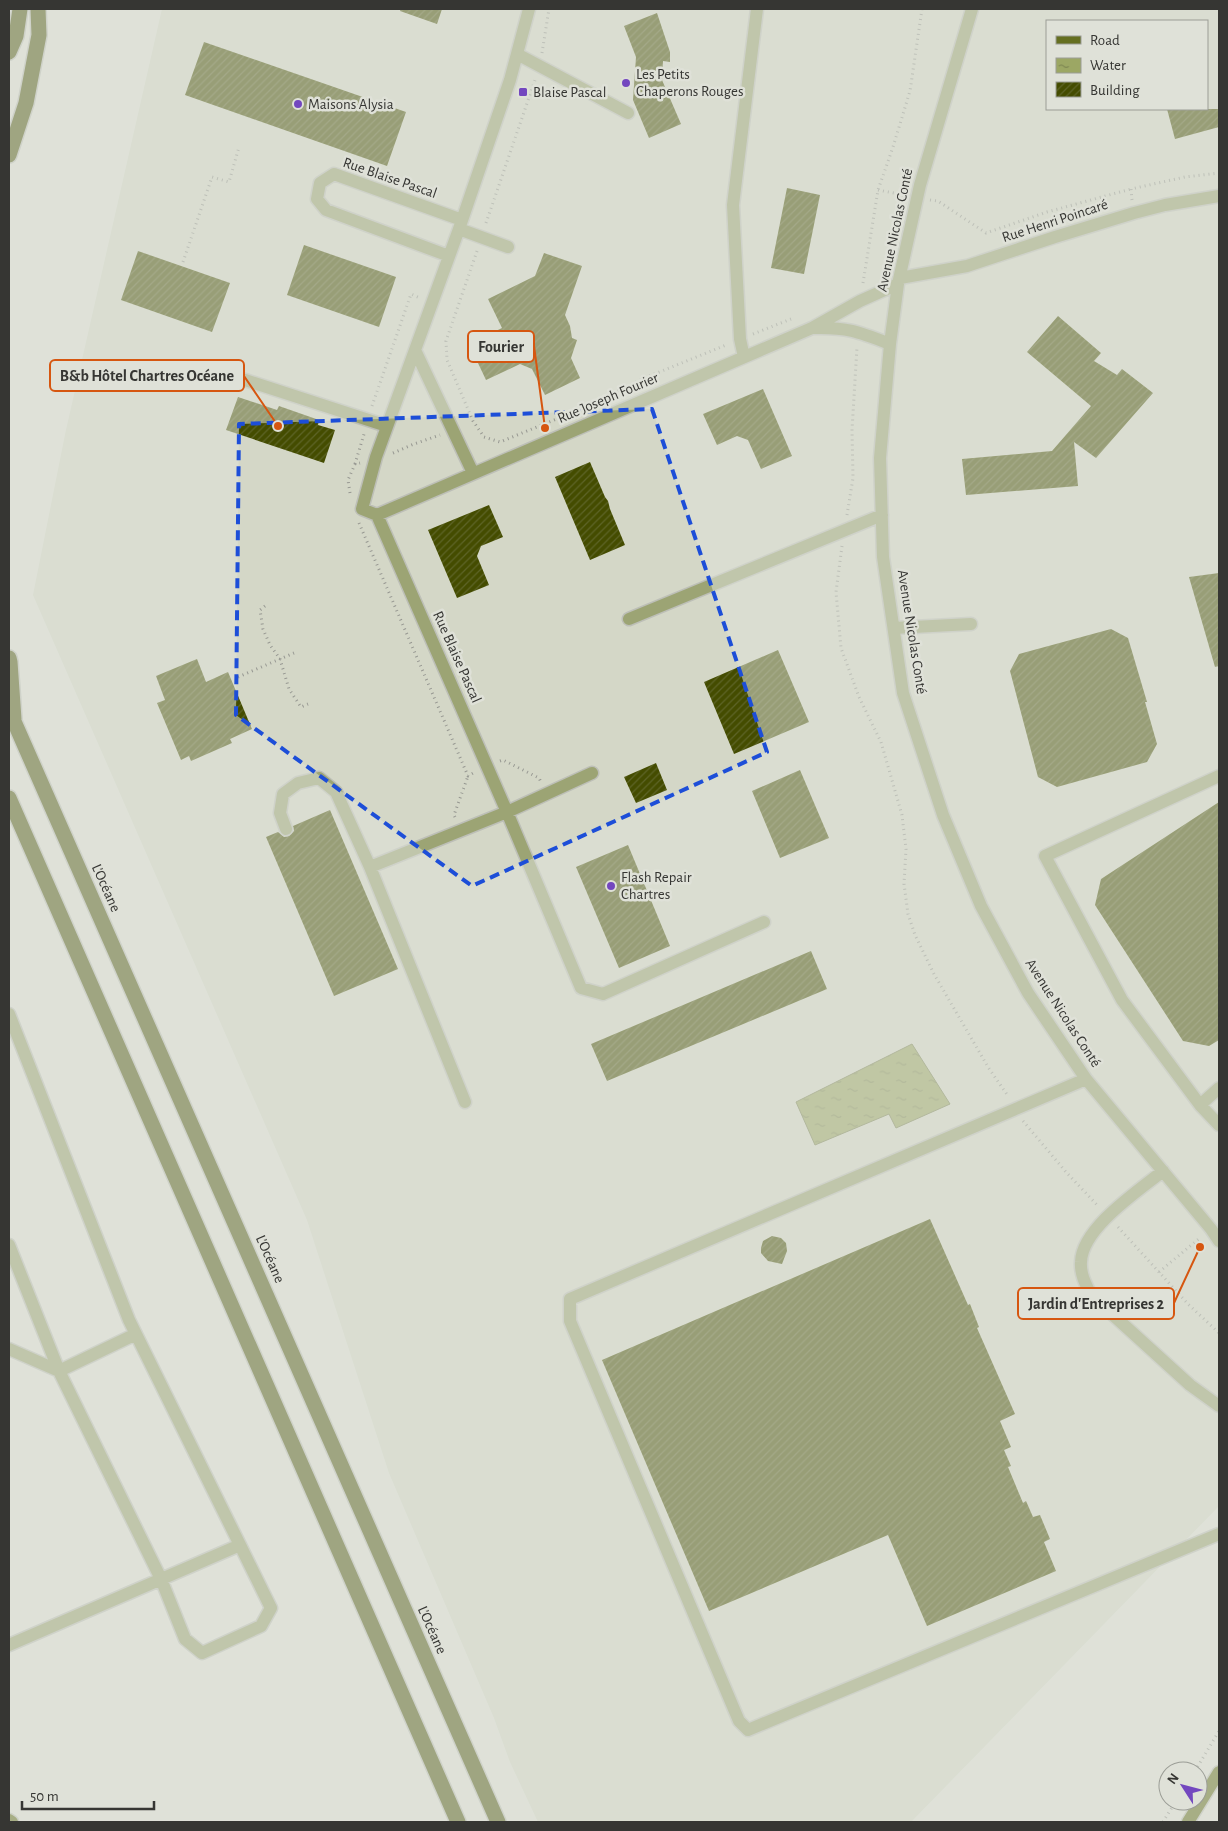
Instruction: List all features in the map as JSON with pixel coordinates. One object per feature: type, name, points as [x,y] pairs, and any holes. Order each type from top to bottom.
[{"type":"highway","points":[[9,52],[16,36],[20,9]]},
{"type":"highway","points":[[9,155],[26,103],[40,35],[38,9]]},
{"type":"highway","name":"L’Océane","points":[[9,658],[11,715],[498,1822]]},
{"type":"highway","points":[[9,798],[458,1822]]},
{"type":"main road","points":[[1188,1822],[1219,1772]]},
{"type":"street","points":[[377,515],[362,509],[376,457],[461,225],[510,80],[529,9]]},
{"type":"street","points":[[744,357],[740,339],[733,205],[757,9]]},
{"type":"street","name":"Avenue Nicolas Conté","points":[[972,9],[917,198],[899,281],[890,344],[880,458],[882,515],[884,557],[903,693],[943,815],[981,906],[1028,994],[1086,1079],[1211,1229],[1219,1242]]},
{"type":"street","points":[[517,54],[628,112]]},
{"type":"street","name":"Rue Blaise Pascal","points":[[449,256],[326,210],[318,199],[320,183],[334,174],[461,225]]},
{"type":"street","name":"Rue Henri Poincaré","points":[[899,281],[966,266],[1134,213],[1165,205],[1219,196]]},
{"type":"street","points":[[461,225],[508,247]]},
{"type":"street","name":"Rue Joseph Fourier","points":[[377,515],[812,328],[899,281]]},
{"type":"street","name":"Rue Joseph Fourier","points":[[812,328],[840,328],[858,331],[890,344]]},
{"type":"street","points":[[415,350],[473,474]]},
{"type":"street","points":[[225,379],[245,380],[387,426]]},
{"type":"street","name":"Rue Blaise Pascal","points":[[377,515],[507,812],[581,988],[604,994],[764,922]]},
{"type":"street","points":[[629,619],[882,515]]},
{"type":"street","points":[[894,628],[971,624]]},
{"type":"street","points":[[370,866],[507,812],[592,773]]},
{"type":"street","points":[[1219,776],[1045,856],[1122,1000],[1200,1105],[1219,1125]]},
{"type":"street","points":[[286,828],[280,813],[283,794],[298,783],[320,778],[336,792],[370,866],[465,1102]]},
{"type":"street","points":[[9,1014],[129,1320],[271,1608],[261,1626],[202,1653],[185,1639],[161,1579],[59,1371],[9,1244]]},
{"type":"street","points":[[1086,1079],[570,1299],[570,1321],[740,1721],[748,1730],[1219,1534]]},
{"type":"street","points":[[1200,1105],[1219,1088]]},
{"type":"street","points":[[1163,1171],[1108,1216],[1089,1238],[1082,1252],[1081,1264],[1084,1281],[1091,1295],[1190,1385],[1219,1406]]},
{"type":"street","points":[[9,1349],[59,1371],[136,1334]]},
{"type":"street","points":[[9,1645],[240,1544]]},
{"type":"path","points":[[549,9],[540,66],[446,342],[447,360],[473,421],[484,437],[500,442],[564,416],[647,376],[794,318]]},
{"type":"path","points":[[860,301],[878,190],[910,91],[922,9]]},
{"type":"path","points":[[183,262],[212,177],[229,182],[239,148]]},
{"type":"path","points":[[878,190],[938,201],[986,233],[1047,212],[1130,189]]},
{"type":"path","points":[[858,331],[852,430],[853,478],[836,592],[841,648],[859,696],[881,742],[902,815],[906,849],[904,884],[908,914],[915,934],[934,974],[988,1067],[1031,1132],[1188,1304],[1219,1333]]},
{"type":"path","points":[[351,496],[348,480],[355,464],[396,452],[453,431],[473,421]]},
{"type":"path","points":[[265,606],[260,610],[263,629],[270,645],[280,659],[289,690],[301,707],[308,704]]},
{"type":"path","points":[[238,677],[294,653]]},
{"type":"path","points":[[461,830],[454,815],[468,776]]},
{"type":"path","points":[[1160,1272],[1211,1229]]},
{"type":"path","points":[[1200,1761],[1219,1730]]},
{"type":"path","points":[[1163,1822],[1170,1811]]},
{"type":"highlighted area","points":[[652,409],[767,752],[472,886],[236,715],[239,424]]},
{"type":"shaded area","points":[[162,9],[1219,9],[1219,1506],[911,1822],[538,1822],[510,1762],[494,1718],[389,1473],[307,1220],[33,595],[66,430]]},
{"type":"water","points":[[912,1044],[950,1104],[896,1128],[889,1114],[815,1145],[796,1102]]},
{"type":"building","points":[[401,9],[442,9],[437,24],[400,11]]},
{"type":"building","points":[[657,13],[670,52],[670,62],[663,61],[662,80],[681,124],[649,138],[633,100],[636,57],[624,26]]},
{"type":"building","points":[[204,42],[406,112],[387,166],[185,95]]},
{"type":"building","points":[[1219,109],[1219,127],[1175,139],[1167,110]]},
{"type":"building","points":[[787,188],[820,195],[804,274],[771,268]]},
{"type":"building","points":[[304,245],[396,277],[379,327],[287,295]]},
{"type":"building","points":[[138,251],[230,283],[212,332],[121,300]]},
{"type":"building","points":[[544,253],[582,266],[565,315],[570,326],[572,338],[577,340],[571,358],[580,378],[545,395],[532,369],[520,364],[486,380],[469,344],[502,328],[488,299],[535,276]]},
{"type":"building","points":[[1058,316],[1101,353],[1094,361],[1117,375],[1122,369],[1153,393],[1096,458],[1074,442],[1078,486],[966,495],[962,459],[1052,451],[1091,406],[1027,352]]},
{"type":"building","points":[[763,389],[792,456],[761,469],[748,440],[737,436],[717,445],[703,414]]},
{"type":"building","points":[[238,397],[277,410],[279,406],[319,420],[318,425],[335,430],[324,463],[226,430]]},
{"type":"building","points":[[590,462],[625,545],[590,560],[555,477]]},
{"type":"building","points":[[489,505],[503,537],[481,546],[477,556],[489,585],[457,598],[428,530]]},
{"type":"building","points":[[1219,573],[1219,666],[1215,667],[1189,577]]},
{"type":"building","points":[[1111,629],[1128,638],[1157,744],[1147,762],[1057,787],[1038,777],[1010,671],[1019,654]]},
{"type":"building","points":[[778,650],[809,722],[734,754],[704,682]]},
{"type":"building","points":[[197,659],[206,682],[228,672],[252,729],[230,739],[232,743],[191,761],[189,756],[181,760],[157,703],[165,700],[156,676]]},
{"type":"building","points":[[656,763],[667,790],[636,803],[624,777]]},
{"type":"building","points":[[800,770],[829,838],[780,858],[752,791]]},
{"type":"building","points":[[1219,802],[1219,1040],[1209,1046],[1183,1041],[1095,905],[1101,879]]},
{"type":"building","points":[[330,810],[398,969],[334,996],[266,837],[278,832],[284,837],[289,836],[294,831],[293,826]]},
{"type":"building","points":[[628,845],[670,946],[619,968],[576,867]]},
{"type":"building","points":[[811,951],[827,989],[607,1081],[591,1044]]},
{"type":"building","points":[[930,1219],[968,1305],[970,1304],[979,1327],[977,1328],[1015,1414],[1000,1421],[1011,1447],[1004,1450],[1011,1466],[1008,1467],[1023,1503],[1026,1501],[1033,1517],[1040,1515],[1050,1539],[1044,1542],[1056,1571],[927,1626],[888,1535],[709,1611],[602,1360]]},
{"type":"building","points":[[772,1236],[781,1238],[786,1243],[787,1251],[782,1264],[768,1261],[761,1253],[763,1241]]},
{"type":"place","name":"Les Petits Chaperons Rouges","points":[[626,83]]},
{"type":"place","name":"Blaise Pascal","points":[[523,92]]},
{"type":"place","name":"Maisons Alysia","points":[[298,104]]},
{"type":"place","name":"B&b Hôtel Chartres Océane","points":[[278,426]]},
{"type":"place","name":"Fourier","points":[[545,428]]},
{"type":"place","name":"Flash Repair Chartres","points":[[611,886]]},
{"type":"place","name":"Jardin d'Entreprises 2","points":[[1200,1247]]}]
